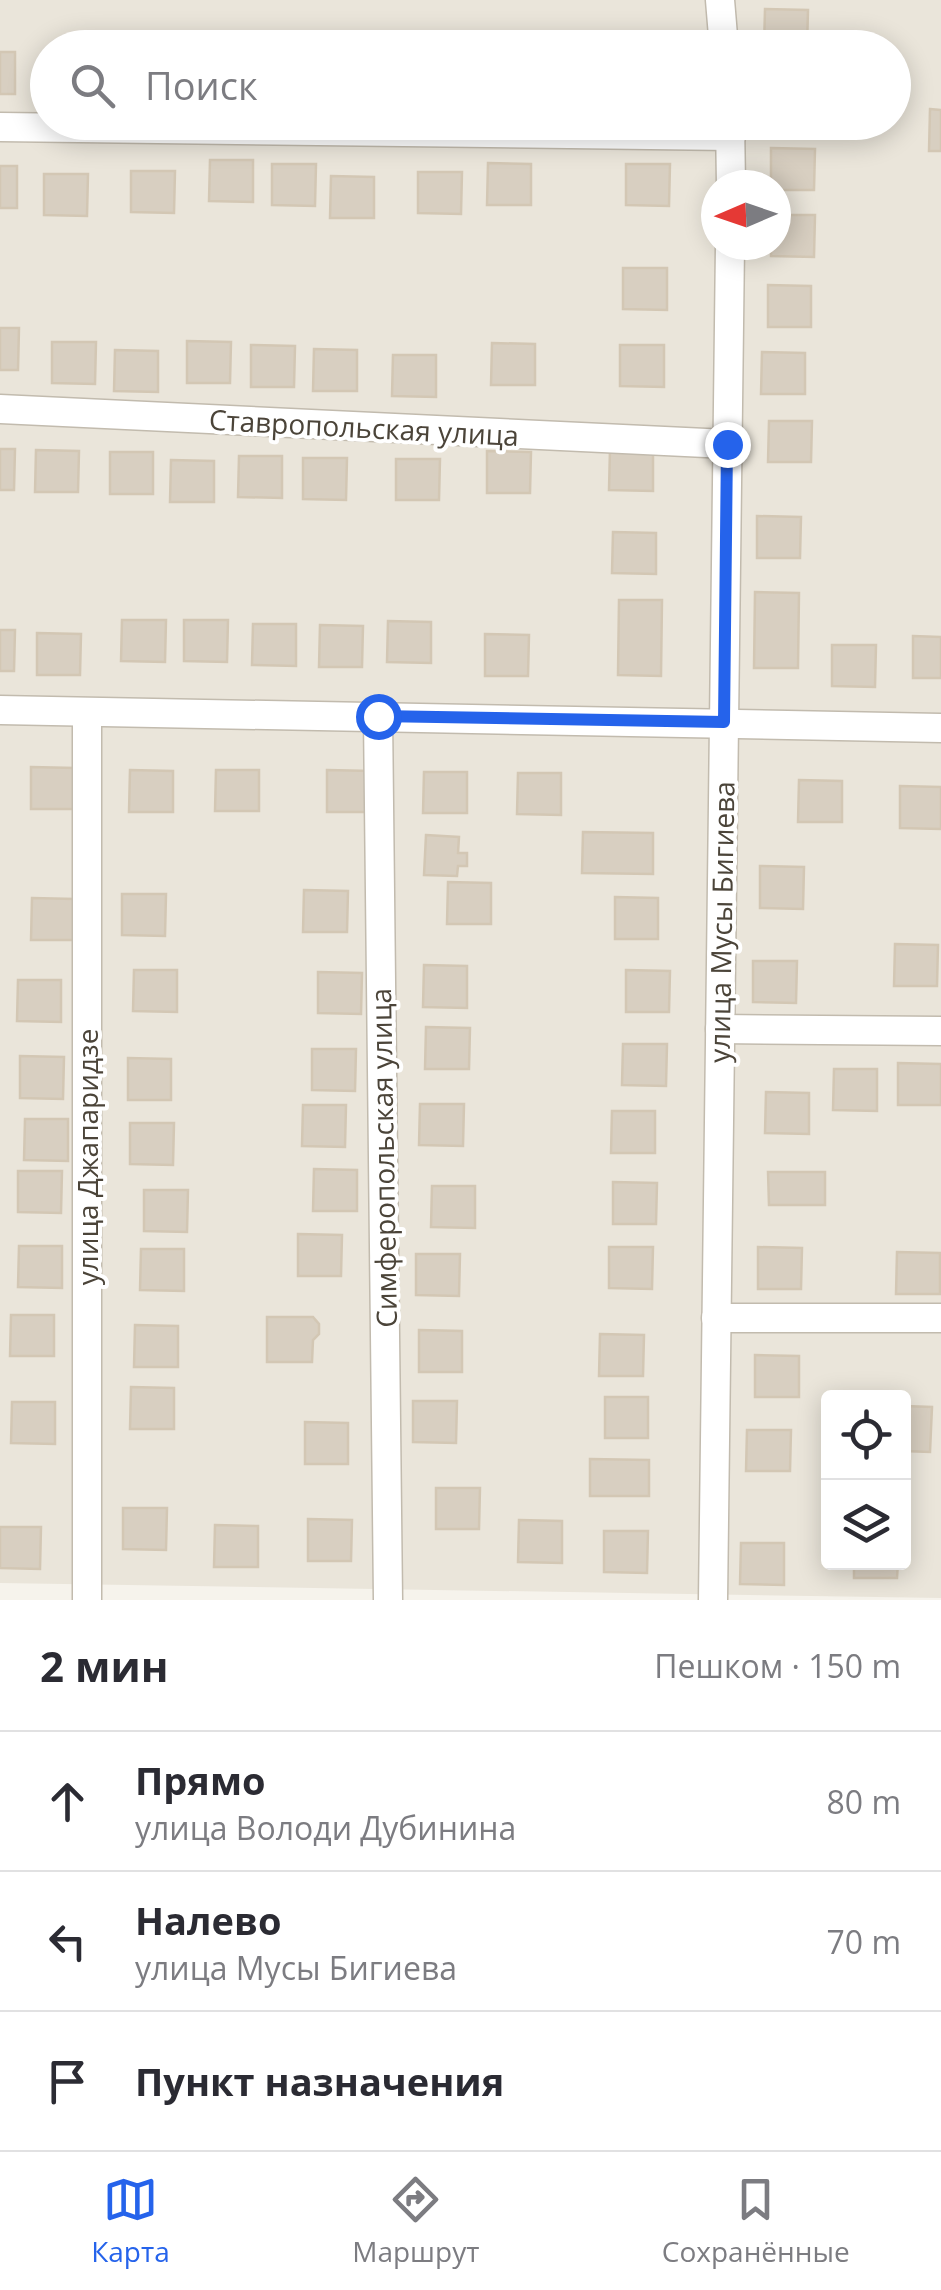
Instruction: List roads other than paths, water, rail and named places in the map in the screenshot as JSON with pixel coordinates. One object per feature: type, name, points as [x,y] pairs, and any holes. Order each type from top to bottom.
[{"type":"street","points":[[720,0],[722,30]]},
{"type":"street","points":[[0,128],[30,128]]},
{"type":"street","points":[[730,170],[731,140]]},
{"type":"street","name":"улица Мусы Бигиева","points":[[713,1600],[730,260]]},
{"type":"street","name":"Ставропольская улица","points":[[0,410],[727,444]]},
{"type":"street","points":[[0,710],[941,728]]},
{"type":"street","name":"улица Джапаридзе","points":[[87,713],[87,1600]]},
{"type":"street","name":"Симферопольская улица","points":[[378,716],[388,1600]]},
{"type":"street","points":[[720,1030],[941,1031]]},
{"type":"street","points":[[716,1318],[941,1318]]}]
